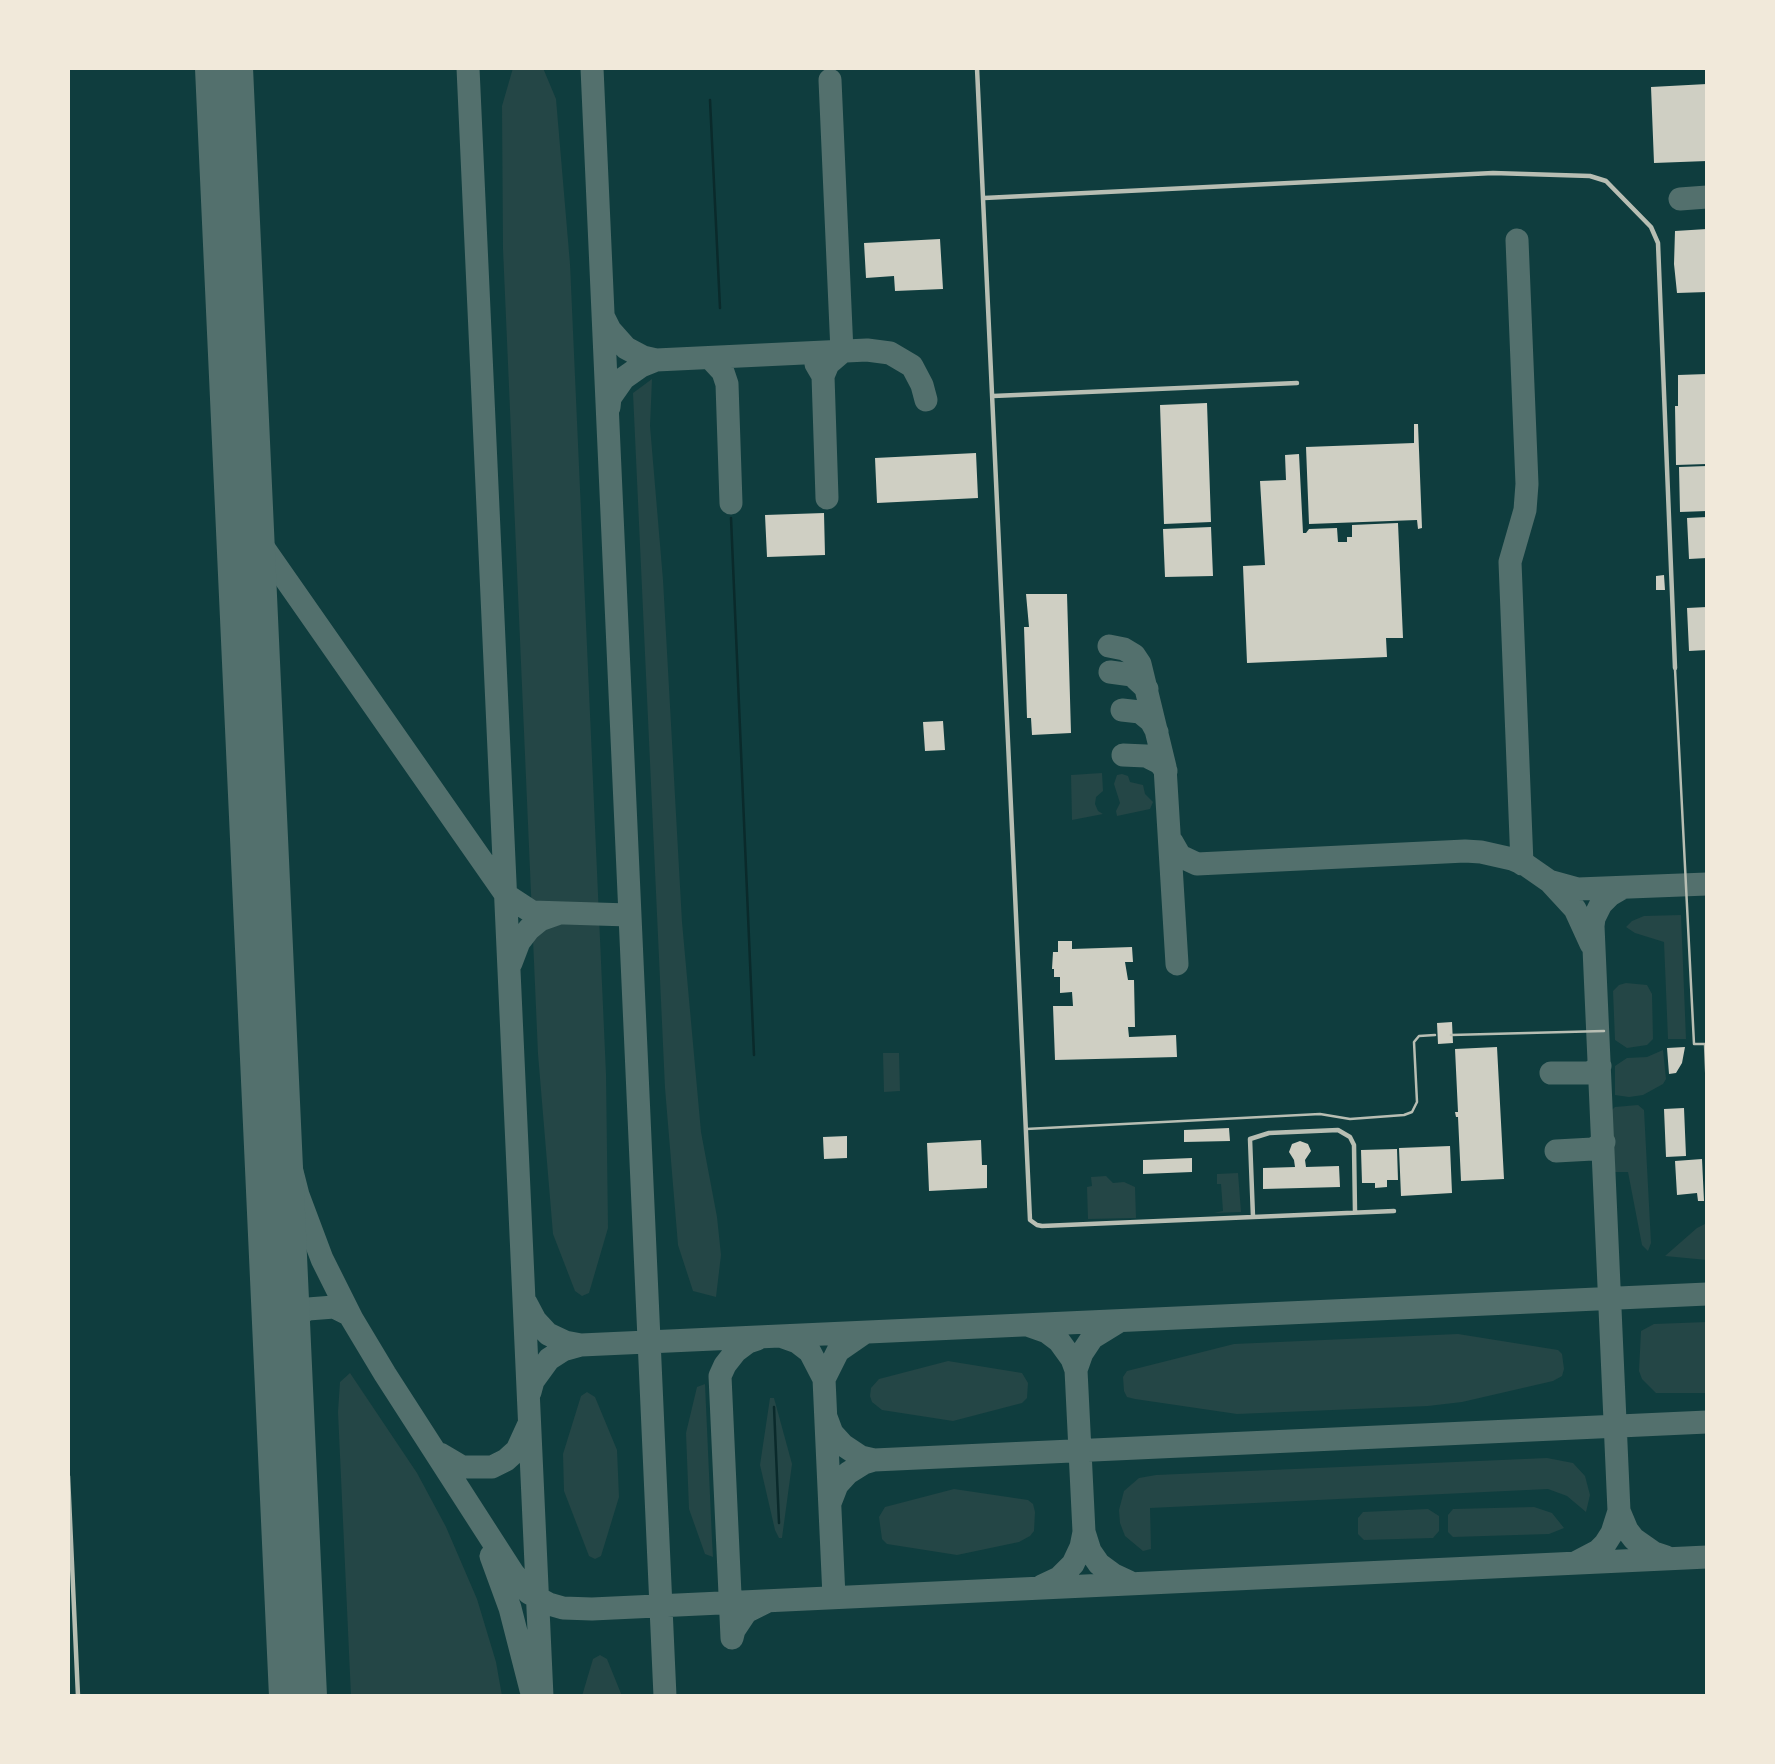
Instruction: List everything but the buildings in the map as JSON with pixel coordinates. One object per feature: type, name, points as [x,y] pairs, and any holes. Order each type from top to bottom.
[{"type":"street","points":[[978,69],[1029,1216],[1033,1223],[1042,1226],[1394,1211]]},
{"type":"street","points":[[984,198],[1493,173],[1590,176],[1606,181],[1651,227],[1658,243],[1675,668]]},
{"type":"street","points":[[993,396],[1297,383]]},
{"type":"street","points":[[1253,1217],[1250,1139],[1269,1133],[1338,1130],[1350,1137],[1354,1145],[1355,1212]]},
{"type":"street","points":[[68,1476],[78,1696]]},
{"type":"lane","points":[[1675,668],[1694,1044],[1705,1044],[1707,1091]]},
{"type":"lane","points":[[1451,1035],[1604,1031]]},
{"type":"lane","points":[[1026,1129],[1321,1114],[1350,1119],[1404,1115],[1412,1112],[1417,1102],[1415,1042],[1419,1036],[1435,1035]]},
{"type":"shaded area","points":[[513,68],[543,68],[556,99],[570,264],[606,1074],[608,1228],[589,1293],[582,1296],[575,1291],[553,1234],[538,1054],[503,249],[502,106]]},
{"type":"shaded area","points":[[652,379],[650,426],[663,580],[682,922],[701,1132],[717,1217],[721,1255],[716,1297],[693,1291],[678,1245],[665,1088],[633,393]]},
{"type":"shaded area","points":[[1102,773],[1103,791],[1096,797],[1095,804],[1103,814],[1072,820],[1071,775]]},
{"type":"shaded area","points":[[1117,775],[1128,776],[1130,782],[1143,785],[1145,794],[1153,802],[1150,809],[1117,816],[1120,803],[1114,784]]},
{"type":"shaded area","points":[[1681,915],[1686,1039],[1668,1039],[1664,942],[1635,933],[1626,927],[1644,916]]},
{"type":"shaded area","points":[[1626,983],[1647,985],[1652,994],[1653,1039],[1647,1045],[1627,1048],[1615,1040],[1613,991]]},
{"type":"shaded area","points":[[1663,1050],[1666,1079],[1663,1084],[1643,1095],[1615,1095],[1615,1066],[1627,1058],[1647,1057]]},
{"type":"shaded area","points":[[883,1053],[899,1053],[900,1091],[884,1092]]},
{"type":"shaded area","points":[[1638,1105],[1644,1110],[1651,1243],[1648,1251],[1642,1245],[1628,1172],[1614,1172],[1611,1111],[1615,1107]]},
{"type":"shaded area","points":[[1238,1173],[1241,1212],[1214,1213],[1223,1211],[1221,1184],[1217,1184],[1217,1174]]},
{"type":"shaded area","points":[[1106,1176],[1113,1183],[1124,1182],[1135,1187],[1136,1218],[1088,1219],[1087,1187],[1092,1186],[1091,1177]]},
{"type":"shaded area","points":[[1707,1223],[1707,1260],[1665,1256],[1697,1228]]},
{"type":"shaded area","points":[[1707,1322],[1707,1393],[1656,1393],[1642,1379],[1639,1371],[1641,1331],[1654,1324]]},
{"type":"shaded area","points":[[1458,1334],[1558,1350],[1562,1354],[1562,1376],[1553,1381],[1462,1402],[1428,1406],[1237,1414],[1135,1399],[1127,1397],[1124,1391],[1123,1377],[1127,1371],[1234,1344]]},
{"type":"shaded area","points":[[948,1361],[1022,1373],[1028,1383],[1027,1398],[1022,1403],[953,1421],[882,1410],[872,1402],[871,1388],[879,1379]]},
{"type":"shaded area","points":[[350,1373],[417,1473],[446,1527],[477,1599],[496,1662],[502,1696],[351,1696],[338,1412],[340,1382]]},
{"type":"shaded area","points":[[705,1384],[713,1557],[705,1554],[689,1509],[686,1433],[697,1387]]},
{"type":"shaded area","points":[[587,1392],[595,1397],[617,1450],[619,1497],[601,1556],[595,1559],[589,1556],[564,1491],[563,1454],[581,1396]]},
{"type":"shaded area","points":[[770,1398],[774,1398],[792,1464],[782,1538],[779,1538],[775,1530],[760,1465]]},
{"type":"shaded area","points":[[1547,1458],[1573,1463],[1585,1476],[1590,1495],[1586,1512],[1567,1496],[1548,1489],[1150,1508],[1151,1549],[1143,1551],[1125,1536],[1120,1523],[1119,1510],[1124,1491],[1139,1478],[1156,1475]]},
{"type":"shaded area","points":[[954,1489],[1028,1500],[1033,1504],[1035,1512],[1034,1531],[1019,1542],[957,1555],[887,1544],[882,1539],[879,1517],[885,1507]]},
{"type":"shaded area","points":[[1534,1507],[1552,1513],[1564,1528],[1549,1534],[1453,1537],[1448,1532],[1448,1515],[1453,1509]]},
{"type":"shaded area","points":[[1428,1509],[1439,1516],[1439,1531],[1433,1538],[1364,1540],[1358,1534],[1358,1518],[1363,1512]]},
{"type":"shaded area","points":[[600,1655],[607,1659],[622,1696],[582,1696],[593,1659]]},
{"type":"waterway","points":[[710,100],[720,308]]},
{"type":"waterway","points":[[731,518],[754,1055]]},
{"type":"waterway","points":[[774,1407],[779,1523]]},
{"type":"taxiway","points":[[468,68],[542,1696]]},
{"type":"taxiway","points":[[592,68],[665,1696]]},
{"type":"taxiway","points":[[823,376],[828,364],[842,352],[830,80]]},
{"type":"taxiway","points":[[1680,199],[1707,197]]},
{"type":"taxiway","points":[[1517,240],[1527,484],[1525,510],[1510,562],[1522,864]]},
{"type":"taxiway","points":[[604,318],[610,330],[626,348],[656,360]]},
{"type":"taxiway","points":[[609,407],[610,398],[624,378],[641,366],[656,360],[867,350],[890,353],[912,366],[926,400]]},
{"type":"taxiway","points":[[710,358],[723,372],[727,384],[731,503]]},
{"type":"taxiway","points":[[816,364],[823,376],[827,498]]},
{"type":"taxiway","points":[[245,521],[506,895],[532,912],[629,915]]},
{"type":"taxiway","points":[[1109,646],[1124,649],[1134,655],[1140,664],[1165,767],[1177,964]]},
{"type":"taxiway","points":[[1110,672],[1132,675],[1147,689]]},
{"type":"taxiway","points":[[1122,710],[1140,712],[1151,721],[1157,732]]},
{"type":"taxiway","points":[[1123,755],[1146,756],[1160,763],[1166,771]]},
{"type":"taxiway","points":[[1172,842],[1180,856],[1197,864],[1465,851],[1512,859],[1549,881],[1578,889],[1707,884]]},
{"type":"taxiway","points":[[1551,883],[1575,909],[1591,944]]},
{"type":"taxiway","points":[[1577,1562],[1598,1551],[1605,1544],[1612,1533],[1619,1511],[1593,926],[1601,904],[1622,888]]},
{"type":"taxiway","points":[[511,963],[519,942],[529,929],[540,920],[557,914]]},
{"type":"taxiway","points":[[267,1029],[272,1077],[283,1136],[298,1195],[322,1259],[352,1319],[385,1374],[513,1573],[529,1593],[549,1604],[563,1608],[592,1609],[1707,1557]]},
{"type":"taxiway","points":[[1551,1073],[1590,1073],[1600,1066]]},
{"type":"taxiway","points":[[1556,1151],[1593,1149],[1604,1142]]},
{"type":"taxiway","points":[[526,1303],[535,1320],[548,1334],[565,1342],[581,1345],[1707,1294]]},
{"type":"taxiway","points":[[281,1338],[294,1317],[308,1309],[334,1307],[350,1315]]},
{"type":"taxiway","points":[[1076,1370],[1082,1353],[1092,1338],[1118,1322]]},
{"type":"taxiway","points":[[1030,1326],[1047,1332],[1059,1341],[1072,1359],[1076,1370],[1084,1532],[1073,1564],[1059,1578],[1042,1586]]},
{"type":"taxiway","points":[[824,1379],[838,1351],[864,1333]]},
{"type":"taxiway","points":[[783,1337],[797,1342],[810,1352],[824,1379],[834,1597]]},
{"type":"taxiway","points":[[757,1339],[736,1351],[720,1376],[732,1638],[746,1612],[768,1601]]},
{"type":"taxiway","points":[[530,1392],[533,1381],[549,1359],[563,1350],[581,1345]]},
{"type":"taxiway","points":[[826,1417],[832,1433],[843,1445],[861,1457],[874,1460],[1707,1422]]},
{"type":"taxiway","points":[[440,1454],[462,1467],[492,1467],[517,1450],[528,1426]]},
{"type":"taxiway","points":[[830,1503],[837,1485],[848,1473],[874,1460]]},
{"type":"taxiway","points":[[1619,1511],[1634,1539],[1654,1553],[1666,1557]]},
{"type":"taxiway","points":[[1084,1532],[1090,1551],[1099,1564],[1129,1582]]},
{"type":"taxiway","points":[[491,1556],[510,1608],[531,1690]]},
{"type":"runway","points":[[224,68],[298,1696]]}]
